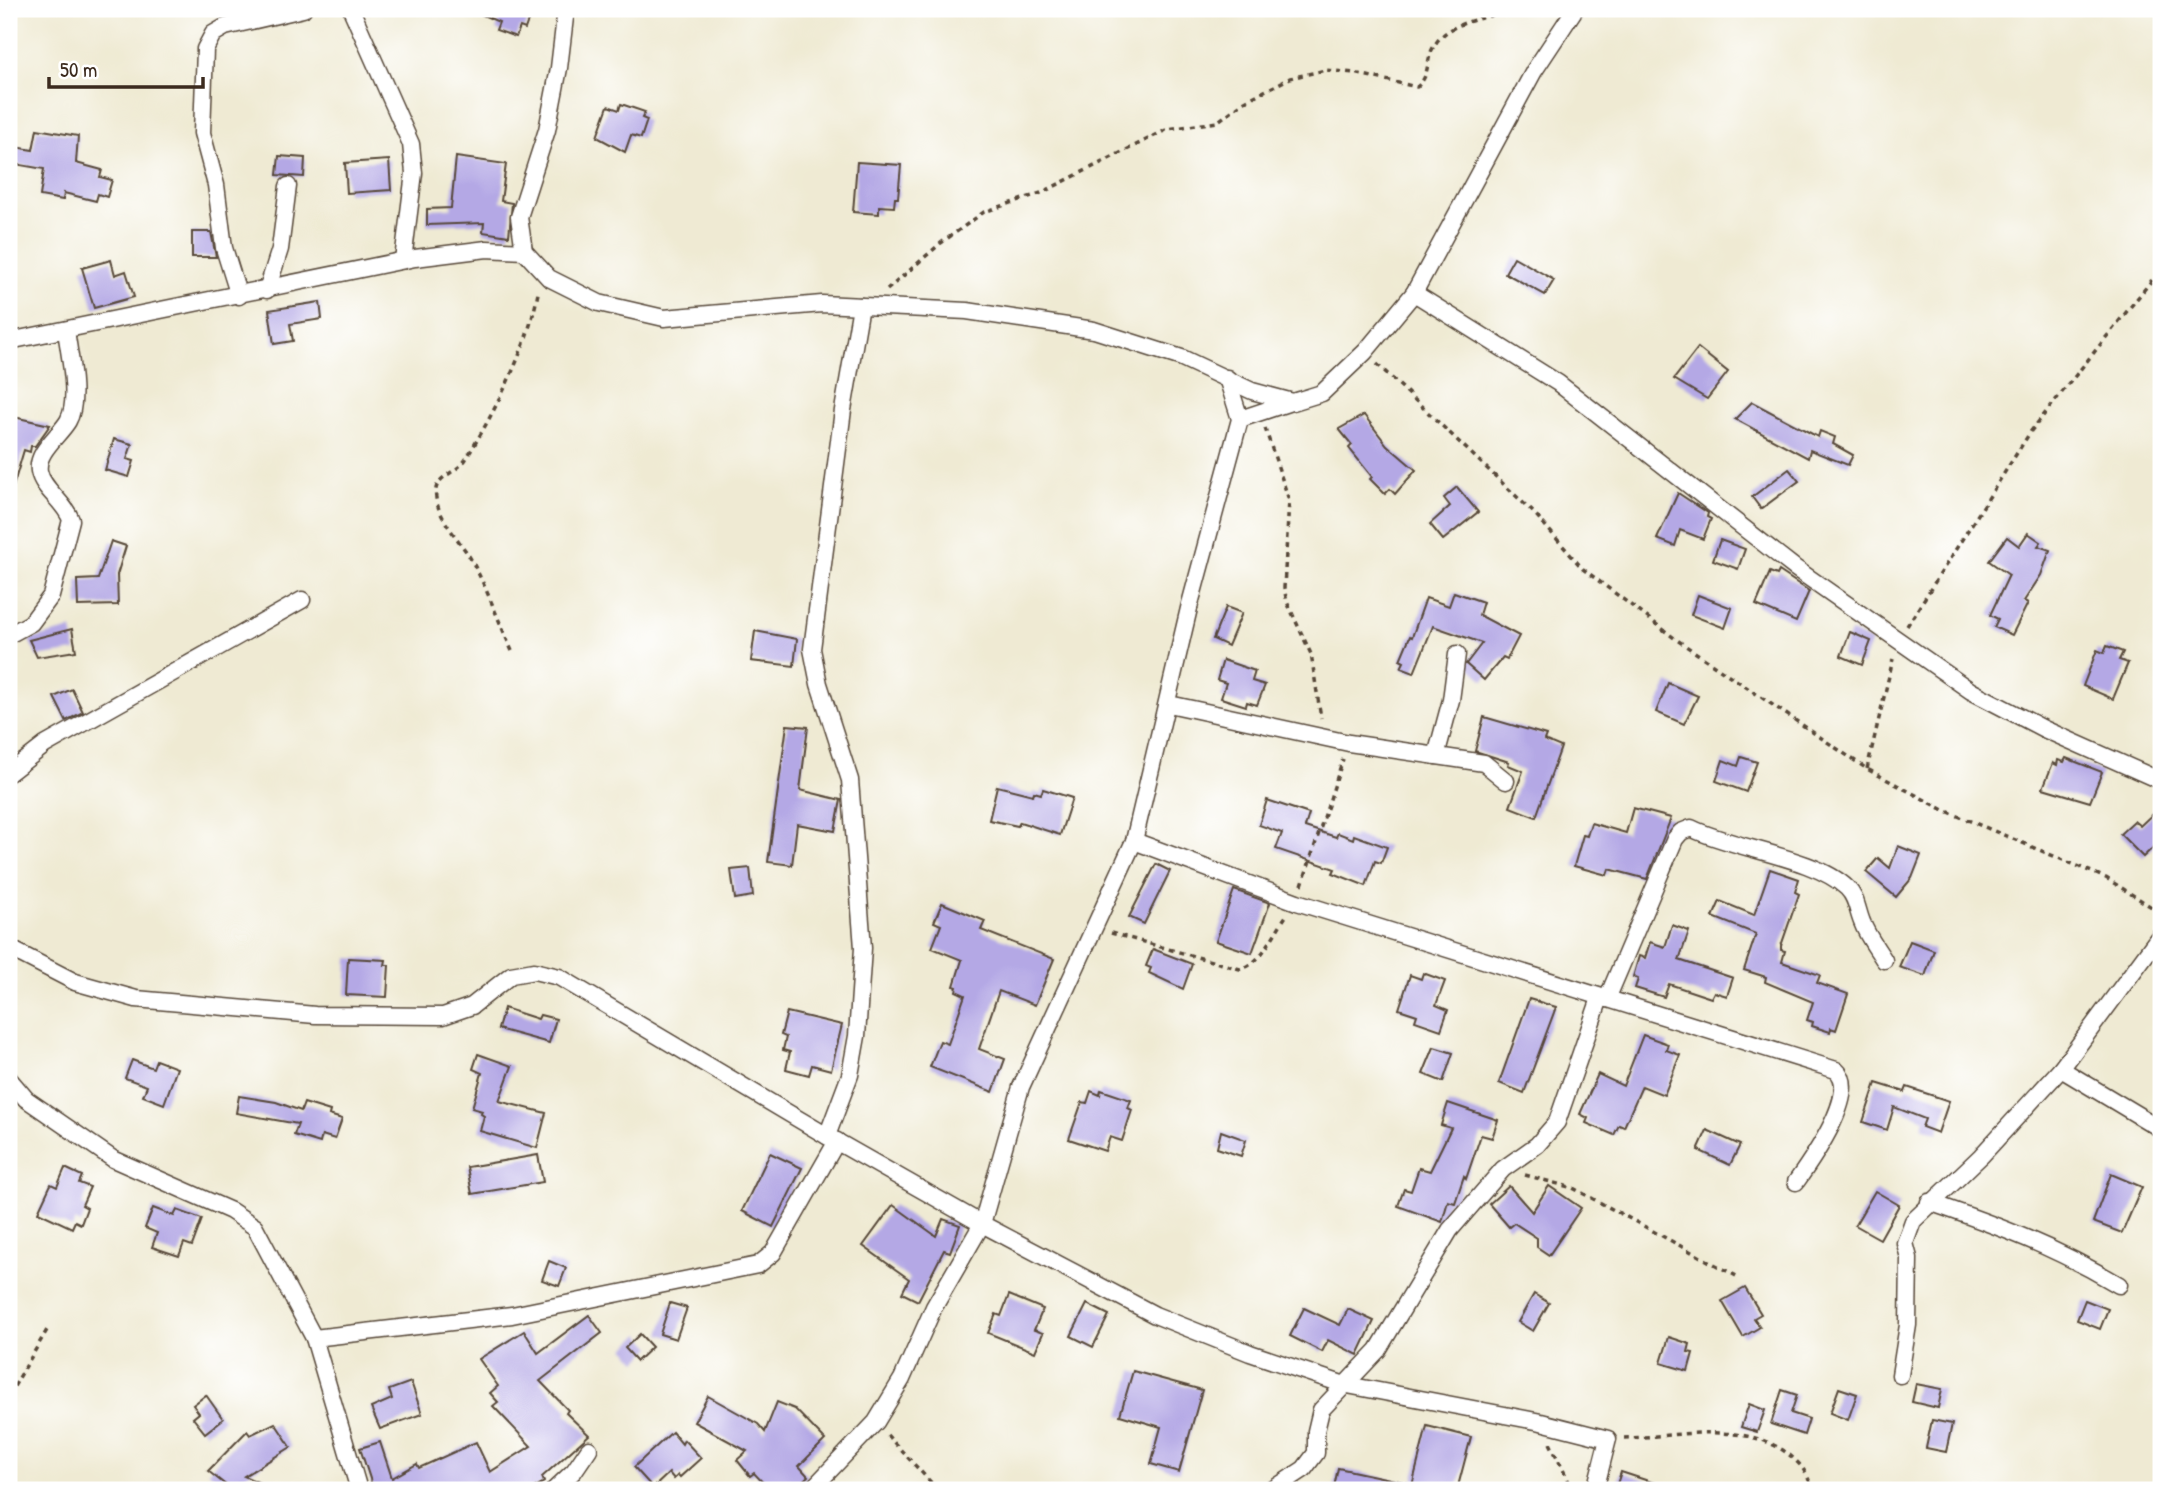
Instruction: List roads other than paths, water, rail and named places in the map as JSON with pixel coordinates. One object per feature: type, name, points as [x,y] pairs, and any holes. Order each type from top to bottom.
[{"type":"street","points":[[239,296],[224,248],[216,185],[202,133],[205,49],[212,34],[226,27],[303,9]]},
{"type":"street","points":[[351,9],[411,145],[414,173],[412,206],[403,260]]},
{"type":"street","points":[[566,9],[559,68],[547,130],[519,217],[524,251],[539,270],[599,303],[664,318],[822,304],[967,311],[1094,330],[1182,358],[1252,391],[1293,401]]},
{"type":"street","points":[[1240,419],[1322,393],[1365,352],[1413,293],[1534,71],[1575,9]]},
{"type":"street","points":[[267,290],[280,249],[288,186]]},
{"type":"street","points":[[9,341],[239,296],[403,260],[487,249],[524,251]]},
{"type":"street","points":[[1413,293],[1558,383],[1795,568],[1971,691],[2044,729],[2161,781]]},
{"type":"street","points":[[314,1338],[512,1315],[758,1265],[773,1253],[832,1139],[850,1075],[857,1036],[863,947],[850,780],[818,684],[813,649],[843,410],[866,306]]},
{"type":"street","points":[[9,635],[32,623],[51,596],[71,520],[68,511],[41,477],[38,468],[40,457],[69,420],[75,405],[66,330]]},
{"type":"street","points":[[811,1490],[876,1422],[902,1379],[934,1307],[982,1224],[1021,1087],[1096,929],[1134,841],[1169,704],[1190,604],[1240,419],[1227,378]]},
{"type":"street","points":[[9,773],[45,746],[302,600]]},
{"type":"street","points":[[1436,756],[1451,700],[1457,654]]},
{"type":"street","points":[[1169,704],[1349,743],[1484,763],[1506,781]]},
{"type":"street","points":[[1272,1490],[1304,1469],[1316,1453],[1316,1431],[1321,1410],[1342,1384],[1378,1350],[1450,1230],[1503,1169],[1537,1145],[1557,1122],[1603,999],[1675,839],[1681,832],[1691,828],[1717,841],[1791,861],[1846,888],[1857,904],[1865,929],[1884,960]]},
{"type":"street","points":[[1134,841],[1297,902],[1836,1070],[1842,1075],[1844,1085],[1827,1138],[1796,1182]]},
{"type":"street","points":[[1899,1375],[1908,1325],[1909,1258],[1905,1243],[1913,1221],[1929,1202],[1981,1156],[2061,1069],[2161,934]]},
{"type":"street","points":[[9,948],[75,982],[136,999],[316,1015],[443,1016],[472,1006],[511,975],[534,971],[559,977],[832,1139],[982,1224],[1155,1315],[1250,1353],[1342,1384],[1541,1422],[1608,1439],[1595,1490]]},
{"type":"street","points":[[2061,1069],[2161,1129]]},
{"type":"street","points":[[9,1079],[26,1099],[113,1159],[231,1211],[255,1227],[314,1338],[359,1490]]},
{"type":"street","points":[[1929,1202],[1994,1224],[2067,1254],[2119,1285]]},
{"type":"street","points":[[554,1490],[574,1472],[589,1449]]}]
